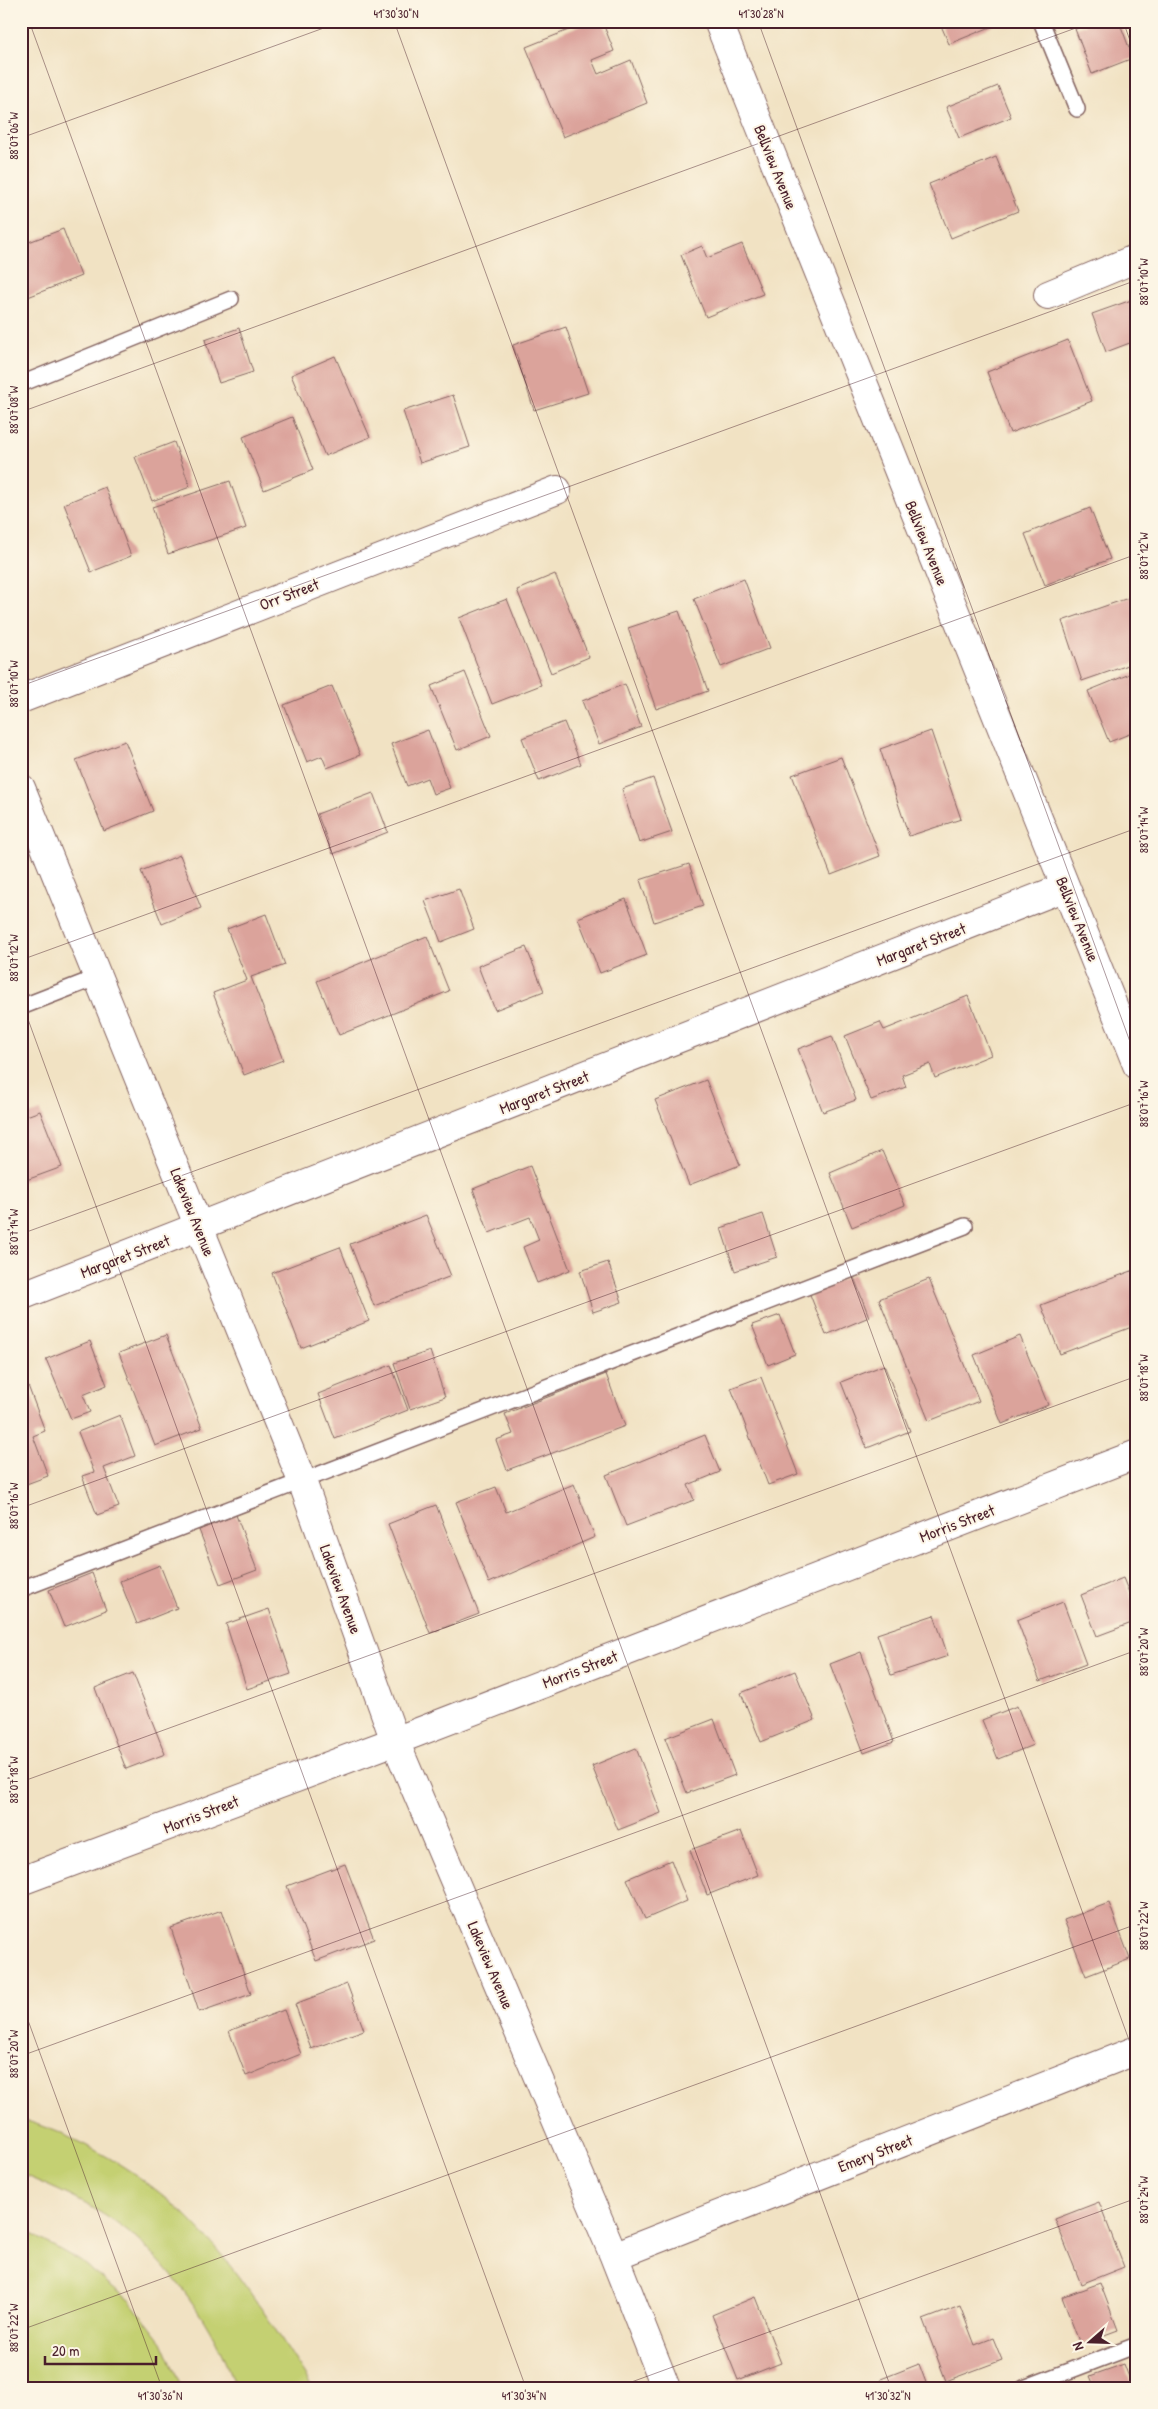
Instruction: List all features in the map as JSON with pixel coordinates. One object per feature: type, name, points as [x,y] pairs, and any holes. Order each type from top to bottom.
[{"type":"street","name":"Bellview Avenue","points":[[718,21],[1137,1065]]},
{"type":"street","points":[[1048,295],[1137,258]]},
{"type":"street","name":"Orr Street","points":[[21,699],[557,490]]},
{"type":"street","name":"Lakeview Avenue","points":[[21,788],[302,1481],[395,1741],[614,2256],[666,2388]]},
{"type":"street","name":"Margaret Street","points":[[21,1296],[1066,887]]},
{"type":"street","name":"Morris Street","points":[[21,1881],[395,1741],[1137,1454]]},
{"type":"street","name":"Emery Street","points":[[614,2256],[1137,2050]]},
{"type":"lane","points":[[1041,21],[1077,109]]},
{"type":"lane","points":[[21,384],[231,300]]},
{"type":"lane","points":[[21,1007],[98,977]]},
{"type":"lane","points":[[21,1589],[965,1226]]},
{"type":"lane","points":[[1024,2388],[1137,2345]]},
{"type":"green space","points":[[21,2119],[66,2136],[110,2158],[150,2185],[187,2217],[239,2277],[313,2388],[235,2388],[227,2365],[203,2319],[188,2296],[154,2255],[116,2223],[94,2208],[21,2174]]},
{"type":"green space","points":[[21,2228],[80,2261],[129,2300],[162,2342],[182,2388],[21,2388]]},
{"type":"building","points":[[591,21],[602,21],[614,51],[592,60],[598,74],[631,60],[647,103],[563,137],[526,47]]},
{"type":"building","points":[[939,21],[991,21],[993,26],[949,44]]},
{"type":"building","points":[[1094,21],[1119,21],[1133,58],[1092,74],[1075,29]]},
{"type":"building","points":[[998,86],[1011,117],[959,138],[946,107]]},
{"type":"building","points":[[996,157],[1018,211],[951,238],[929,184]]},
{"type":"building","points":[[63,229],[81,276],[28,297],[21,280],[21,245]]},
{"type":"building","points":[[742,244],[763,294],[706,317],[681,255],[702,246],[707,258]]},
{"type":"building","points":[[1137,298],[1137,330],[1132,331],[1135,341],[1106,352],[1092,314]]},
{"type":"building","points":[[566,327],[588,393],[534,410],[513,345]]},
{"type":"building","points":[[239,328],[253,372],[219,383],[205,340]]},
{"type":"building","points":[[1068,340],[1092,401],[1010,433],[987,372]]},
{"type":"building","points":[[335,356],[370,437],[325,456],[291,375]]},
{"type":"building","points":[[453,395],[470,447],[420,463],[403,411]]},
{"type":"building","points":[[292,417],[313,470],[264,490],[243,437]]},
{"type":"building","points":[[174,442],[190,487],[152,501],[135,457]]},
{"type":"building","points":[[230,481],[246,528],[168,554],[152,507]]},
{"type":"building","points":[[105,487],[131,556],[91,572],[64,504]]},
{"type":"building","points":[[1090,508],[1110,559],[1045,585],[1025,534]]},
{"type":"building","points":[[555,574],[589,657],[551,673],[517,590]]},
{"type":"building","points":[[744,579],[770,648],[721,667],[694,599]]},
{"type":"building","points":[[1137,595],[1137,662],[1082,681],[1062,621]]},
{"type":"building","points":[[507,599],[541,685],[492,704],[459,618]]},
{"type":"building","points":[[679,611],[708,691],[656,709],[628,628]]},
{"type":"building","points":[[1137,671],[1137,731],[1109,742],[1088,691]]},
{"type":"building","points":[[465,672],[491,736],[457,750],[431,686]]},
{"type":"building","points":[[625,684],[641,727],[599,744],[582,701]]},
{"type":"building","points":[[332,686],[360,755],[327,768],[322,756],[307,762],[284,705]]},
{"type":"building","points":[[564,722],[581,764],[539,781],[522,738]]},
{"type":"building","points":[[428,730],[450,788],[433,794],[427,778],[407,786],[391,744]]},
{"type":"building","points":[[931,731],[961,819],[909,836],[880,749]]},
{"type":"building","points":[[125,741],[153,811],[104,831],[76,760]]},
{"type":"building","points":[[841,757],[880,856],[831,875],[792,775]]},
{"type":"building","points":[[653,778],[672,832],[639,843],[622,789]]},
{"type":"building","points":[[373,793],[388,832],[333,854],[317,814]]},
{"type":"building","points":[[180,855],[201,908],[162,924],[141,871]]},
{"type":"building","points":[[689,864],[703,906],[654,922],[640,880]]},
{"type":"building","points":[[459,889],[474,929],[441,942],[425,901]]},
{"type":"building","points":[[626,899],[647,955],[600,973],[578,918]]},
{"type":"building","points":[[266,914],[285,965],[251,977],[283,1060],[244,1075],[213,993],[247,980],[227,929]]},
{"type":"building","points":[[427,936],[449,991],[339,1035],[317,981]]},
{"type":"building","points":[[526,947],[544,991],[495,1010],[478,966]]},
{"type":"building","points":[[968,996],[991,1055],[935,1078],[930,1064],[902,1075],[906,1087],[871,1100],[845,1036],[880,1022],[884,1030]]},
{"type":"building","points":[[832,1036],[856,1100],[823,1112],[798,1049]]},
{"type":"building","points":[[706,1080],[740,1165],[689,1185],[655,1100]]},
{"type":"building","points":[[40,1111],[62,1167],[21,1182],[21,1118]]},
{"type":"building","points":[[882,1151],[905,1205],[852,1227],[830,1173]]},
{"type":"building","points":[[530,1166],[570,1270],[537,1283],[523,1247],[539,1240],[530,1217],[489,1233],[473,1189]]},
{"type":"building","points":[[763,1214],[777,1257],[735,1271],[721,1228]]},
{"type":"building","points":[[426,1215],[451,1276],[374,1306],[350,1244]]},
{"type":"building","points":[[340,1247],[369,1321],[301,1348],[272,1273]]},
{"type":"building","points":[[608,1262],[622,1302],[593,1312],[580,1271]]},
{"type":"building","points":[[1137,1269],[1137,1325],[1060,1354],[1041,1305]]},
{"type":"building","points":[[853,1275],[869,1317],[826,1335],[809,1292]]},
{"type":"building","points":[[929,1279],[979,1401],[929,1421],[879,1299]]},
{"type":"building","points":[[780,1315],[795,1354],[768,1365],[752,1325]]},
{"type":"building","points":[[166,1335],[202,1428],[155,1446],[119,1353]]},
{"type":"building","points":[[1020,1336],[1048,1405],[1002,1424],[974,1355]]},
{"type":"building","points":[[90,1341],[107,1385],[83,1395],[90,1412],[71,1419],[46,1359]]},
{"type":"building","points":[[430,1351],[445,1397],[410,1409],[394,1363]]},
{"type":"building","points":[[391,1365],[408,1410],[335,1439],[318,1394]]},
{"type":"building","points":[[884,1365],[910,1431],[867,1448],[841,1382]]},
{"type":"building","points":[[21,1367],[45,1431],[33,1436],[48,1476],[21,1486]]},
{"type":"building","points":[[606,1374],[625,1426],[507,1470],[496,1440],[513,1434],[505,1414]]},
{"type":"building","points":[[761,1377],[798,1474],[768,1485],[731,1388]]},
{"type":"building","points":[[120,1415],[135,1456],[104,1468],[119,1507],[97,1515],[82,1476],[94,1472],[78,1432]]},
{"type":"building","points":[[705,1435],[720,1472],[688,1485],[694,1500],[626,1526],[606,1475]]},
{"type":"building","points":[[574,1484],[595,1537],[489,1583],[456,1502],[496,1487],[506,1512]]},
{"type":"building","points":[[436,1505],[479,1614],[430,1633],[388,1524]]},
{"type":"building","points":[[236,1515],[257,1570],[220,1584],[199,1530]]},
{"type":"building","points":[[160,1565],[177,1608],[137,1624],[120,1581]]},
{"type":"building","points":[[92,1573],[106,1610],[64,1627],[49,1590]]},
{"type":"building","points":[[1123,1578],[1137,1612],[1137,1621],[1097,1636],[1081,1595]]},
{"type":"building","points":[[1063,1602],[1086,1664],[1040,1681],[1017,1620]]},
{"type":"building","points":[[269,1609],[291,1674],[247,1689],[226,1624]]},
{"type":"building","points":[[934,1615],[948,1656],[891,1675],[877,1634]]},
{"type":"building","points":[[861,1652],[894,1742],[864,1753],[830,1664]]},
{"type":"building","points":[[795,1671],[815,1720],[761,1742],[741,1693]]},
{"type":"building","points":[[133,1673],[165,1754],[126,1769],[95,1688]]},
{"type":"building","points":[[1017,1706],[1033,1745],[998,1759],[982,1720]]},
{"type":"building","points":[[714,1719],[735,1775],[687,1793],[665,1738]]},
{"type":"building","points":[[636,1748],[661,1813],[618,1830],[592,1766]]},
{"type":"building","points":[[741,1831],[758,1875],[707,1895],[690,1850]]},
{"type":"building","points":[[671,1860],[687,1901],[645,1919],[627,1879]]},
{"type":"building","points":[[345,1864],[374,1939],[316,1961],[287,1886]]},
{"type":"building","points":[[1109,1903],[1130,1959],[1086,1976],[1064,1920]]},
{"type":"building","points":[[222,1910],[251,1994],[199,2012],[171,1928]]},
{"type":"building","points":[[347,1984],[364,2030],[311,2049],[295,2004]]},
{"type":"building","points":[[284,2010],[301,2054],[246,2076],[229,2031]]},
{"type":"building","points":[[1099,2202],[1124,2267],[1081,2284],[1055,2219]]},
{"type":"building","points":[[1100,2283],[1118,2330],[1080,2344],[1062,2297]]},
{"type":"building","points":[[755,2297],[781,2363],[738,2380],[712,2315]]},
{"type":"building","points":[[960,2306],[975,2345],[993,2338],[1002,2360],[946,2381],[923,2320]]},
{"type":"building","points":[[919,2364],[928,2388],[884,2388],[881,2379]]},
{"type":"building","points":[[1124,2364],[1133,2388],[1095,2388],[1090,2376]]}]
